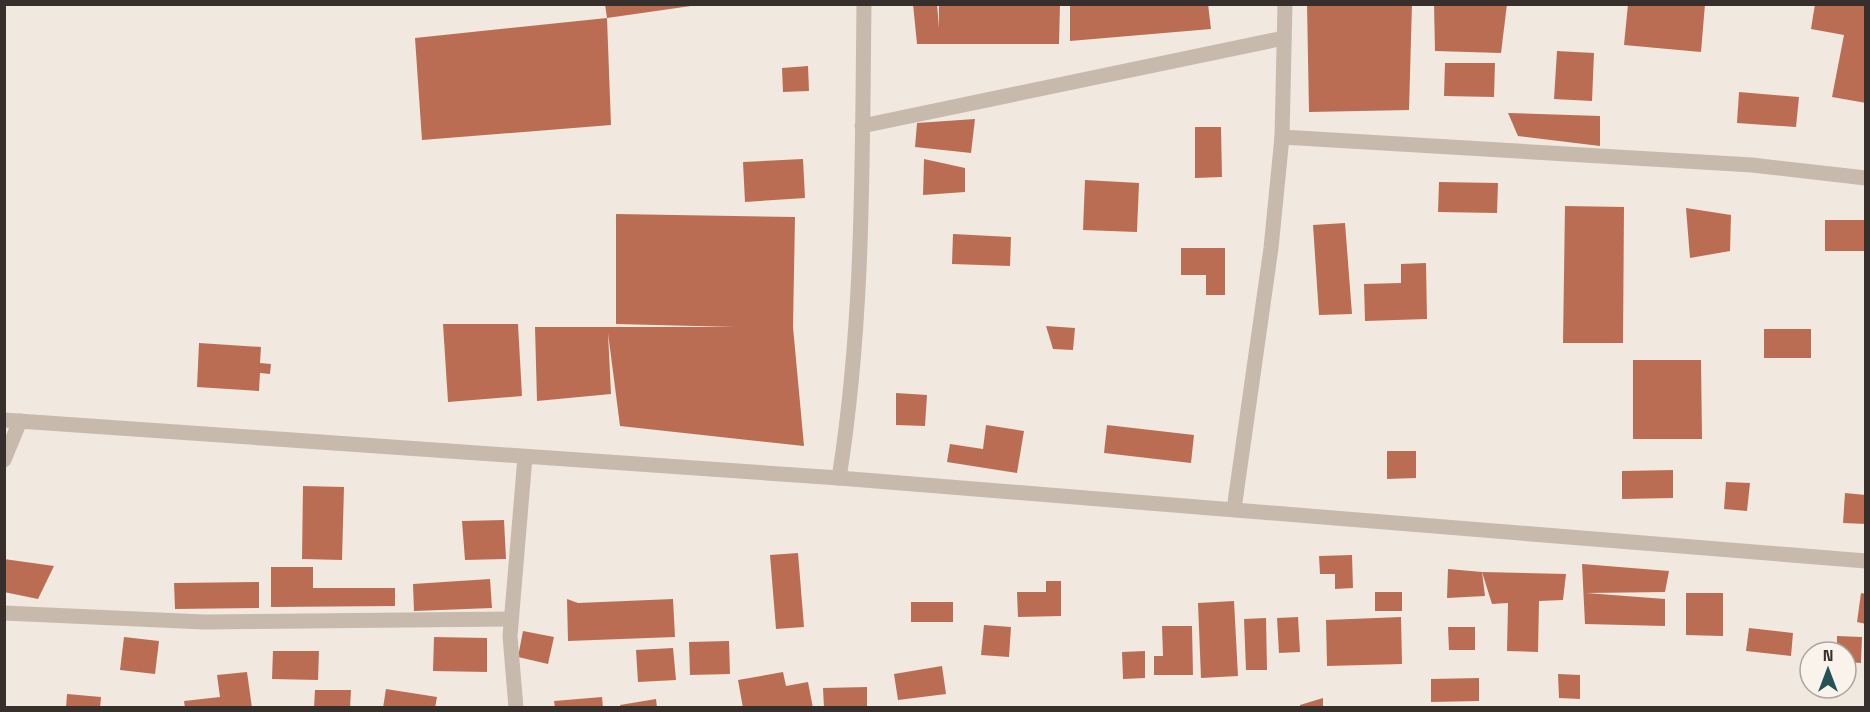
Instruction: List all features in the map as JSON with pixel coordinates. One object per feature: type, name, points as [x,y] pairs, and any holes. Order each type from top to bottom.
[{"type":"street","points":[[839,478],[848,425],[861,229],[864,4]]},
{"type":"street","points":[[1234,509],[1271,248],[1282,137],[1285,4]]},
{"type":"street","points":[[862,126],[1284,38]]},
{"type":"street","points":[[1282,137],[1752,165],[1866,178]]},
{"type":"street","points":[[4,420],[839,478],[1098,501],[1234,509],[1866,561]]},
{"type":"street","points":[[4,460],[20,421]]},
{"type":"street","points":[[516,708],[511,619],[525,457]]},
{"type":"street","points":[[4,613],[204,622],[511,619]]},
{"type":"building","points":[[605,4],[691,6],[607,18]]},
{"type":"building","points":[[913,4],[937,4],[939,28],[939,4],[1060,4],[1059,44],[917,44]]},
{"type":"building","points":[[1070,4],[1208,4],[1211,29],[1070,41]]},
{"type":"building","points":[[1307,4],[1412,4],[1409,110],[1309,112]]},
{"type":"building","points":[[1434,4],[1507,4],[1501,53],[1435,51]]},
{"type":"building","points":[[1628,4],[1705,4],[1701,52],[1624,45]]},
{"type":"building","points":[[1815,4],[1866,4],[1866,103],[1832,97],[1844,35],[1811,29]]},
{"type":"building","points":[[607,18],[611,125],[422,140],[415,38]]},
{"type":"building","points":[[1557,51],[1594,53],[1592,101],[1554,99]]},
{"type":"building","points":[[1445,63],[1495,63],[1494,97],[1444,96]]},
{"type":"building","points":[[808,66],[809,91],[783,92],[782,68]]},
{"type":"building","points":[[1739,92],[1799,97],[1796,127],[1737,123]]},
{"type":"building","points":[[1508,113],[1600,116],[1600,146],[1518,136]]},
{"type":"building","points":[[975,119],[971,153],[915,147],[917,123]]},
{"type":"building","points":[[1195,127],[1221,127],[1222,177],[1195,178]]},
{"type":"building","points":[[803,159],[805,198],[745,202],[743,162]]},
{"type":"building","points":[[924,159],[965,168],[965,192],[923,195]]},
{"type":"building","points":[[1085,180],[1139,183],[1137,232],[1083,230]]},
{"type":"building","points":[[1439,182],[1498,183],[1497,213],[1438,212]]},
{"type":"building","points":[[1565,206],[1624,207],[1623,343],[1563,343]]},
{"type":"building","points":[[1686,208],[1731,215],[1730,251],[1690,258]]},
{"type":"building","points":[[616,214],[795,217],[793,327],[804,446],[620,426],[608,333],[611,394],[537,401],[535,327],[735,327],[616,324]]},
{"type":"building","points":[[1825,220],[1866,220],[1866,251],[1825,251]]},
{"type":"building","points":[[1345,223],[1352,314],[1319,315],[1313,225]]},
{"type":"building","points":[[953,234],[1011,237],[1010,266],[952,264]]},
{"type":"building","points":[[1181,248],[1225,248],[1225,295],[1206,295],[1206,275],[1181,275]]},
{"type":"building","points":[[1426,263],[1427,319],[1365,321],[1364,284],[1401,283],[1401,264]]},
{"type":"building","points":[[443,324],[518,324],[522,396],[448,402]]},
{"type":"building","points":[[1046,326],[1075,328],[1073,350],[1053,349]]},
{"type":"building","points":[[1764,329],[1811,329],[1811,358],[1764,358]]},
{"type":"building","points":[[199,343],[261,347],[260,363],[271,364],[270,374],[260,373],[259,391],[197,387]]},
{"type":"building","points":[[1633,360],[1701,360],[1702,439],[1633,439]]},
{"type":"building","points":[[896,393],[927,395],[925,426],[896,425]]},
{"type":"building","points":[[986,425],[1024,431],[1017,473],[947,462],[950,444],[983,449]]},
{"type":"building","points":[[1107,425],[1194,435],[1191,463],[1104,453]]},
{"type":"building","points":[[1387,451],[1416,451],[1416,478],[1387,479]]},
{"type":"building","points":[[1673,470],[1673,498],[1622,499],[1622,471]]},
{"type":"building","points":[[1726,482],[1750,483],[1747,511],[1724,509]]},
{"type":"building","points":[[303,486],[344,487],[342,560],[302,559]]},
{"type":"building","points":[[1845,493],[1866,495],[1866,524],[1843,523]]},
{"type":"building","points":[[504,520],[506,559],[465,560],[462,521]]},
{"type":"building","points":[[798,553],[804,627],[776,629],[770,555]]},
{"type":"building","points":[[1352,555],[1353,588],[1335,589],[1335,574],[1320,574],[1319,556]]},
{"type":"building","points":[[4,559],[54,566],[38,599],[4,592]]},
{"type":"building","points":[[1582,564],[1669,571],[1665,592],[1586,593],[1665,599],[1665,626],[1585,624]]},
{"type":"building","points":[[271,567],[313,567],[313,588],[395,588],[395,606],[271,607]]},
{"type":"building","points":[[1448,569],[1482,572],[1485,596],[1447,598]]},
{"type":"building","points":[[1482,572],[1566,574],[1563,600],[1539,601],[1538,652],[1507,651],[1508,603],[1492,604]]},
{"type":"building","points":[[490,579],[492,608],[414,611],[413,584]]},
{"type":"building","points":[[1046,581],[1061,581],[1061,616],[1018,617],[1017,592],[1046,592]]},
{"type":"building","points":[[259,582],[259,608],[175,609],[174,583]]},
{"type":"building","points":[[1375,592],[1402,592],[1402,611],[1375,611]]},
{"type":"building","points":[[1686,593],[1723,593],[1723,636],[1686,635]]},
{"type":"building","points":[[1861,593],[1866,594],[1866,624],[1857,622]]},
{"type":"building","points":[[567,599],[578,603],[673,599],[675,637],[568,641]]},
{"type":"building","points":[[1234,601],[1238,676],[1201,678],[1198,603]]},
{"type":"building","points":[[911,602],[953,602],[953,622],[911,622]]},
{"type":"building","points":[[1298,617],[1300,652],[1279,653],[1277,618]]},
{"type":"building","points":[[1401,617],[1402,664],[1327,666],[1326,620]]},
{"type":"building","points":[[1266,618],[1267,670],[1246,670],[1244,619]]},
{"type":"building","points":[[984,625],[1011,627],[1009,657],[981,655]]},
{"type":"building","points":[[1162,626],[1192,626],[1193,675],[1154,675],[1154,656],[1163,656]]},
{"type":"building","points":[[1448,627],[1475,627],[1475,650],[1449,650]]},
{"type":"building","points":[[1749,628],[1793,633],[1791,656],[1746,651]]},
{"type":"building","points":[[523,631],[554,637],[548,664],[518,657]]},
{"type":"building","points":[[1837,636],[1862,637],[1861,663],[1858,663],[1858,640],[1837,640]]},
{"type":"building","points":[[124,637],[159,641],[155,674],[120,670]]},
{"type":"building","points":[[434,637],[487,638],[487,672],[433,671]]},
{"type":"building","points":[[729,641],[730,674],[690,675],[689,642]]},
{"type":"building","points":[[673,648],[676,680],[638,682],[636,650]]},
{"type":"building","points":[[273,651],[319,651],[318,680],[272,679]]},
{"type":"building","points":[[1145,651],[1145,678],[1123,679],[1122,652]]},
{"type":"building","points":[[942,666],[946,694],[898,700],[894,674]]},
{"type":"building","points":[[247,672],[252,708],[185,708],[184,701],[220,697],[217,675]]},
{"type":"building","points":[[783,672],[786,686],[808,682],[813,708],[743,708],[738,680]]},
{"type":"building","points":[[1558,674],[1580,675],[1580,699],[1559,698]]},
{"type":"building","points":[[1479,678],[1479,701],[1431,702],[1431,679]]},
{"type":"building","points":[[867,687],[867,708],[824,708],[823,688]]},
{"type":"building","points":[[386,689],[437,697],[435,708],[383,708]]},
{"type":"building","points":[[315,690],[351,690],[350,708],[314,708]]},
{"type":"building","points":[[67,694],[101,697],[100,708],[66,708]]},
{"type":"building","points":[[602,697],[603,708],[555,708],[554,701]]},
{"type":"building","points":[[1323,698],[1323,708],[1300,708],[1300,705]]},
{"type":"building","points":[[656,699],[657,708],[621,708],[620,705]]}]
